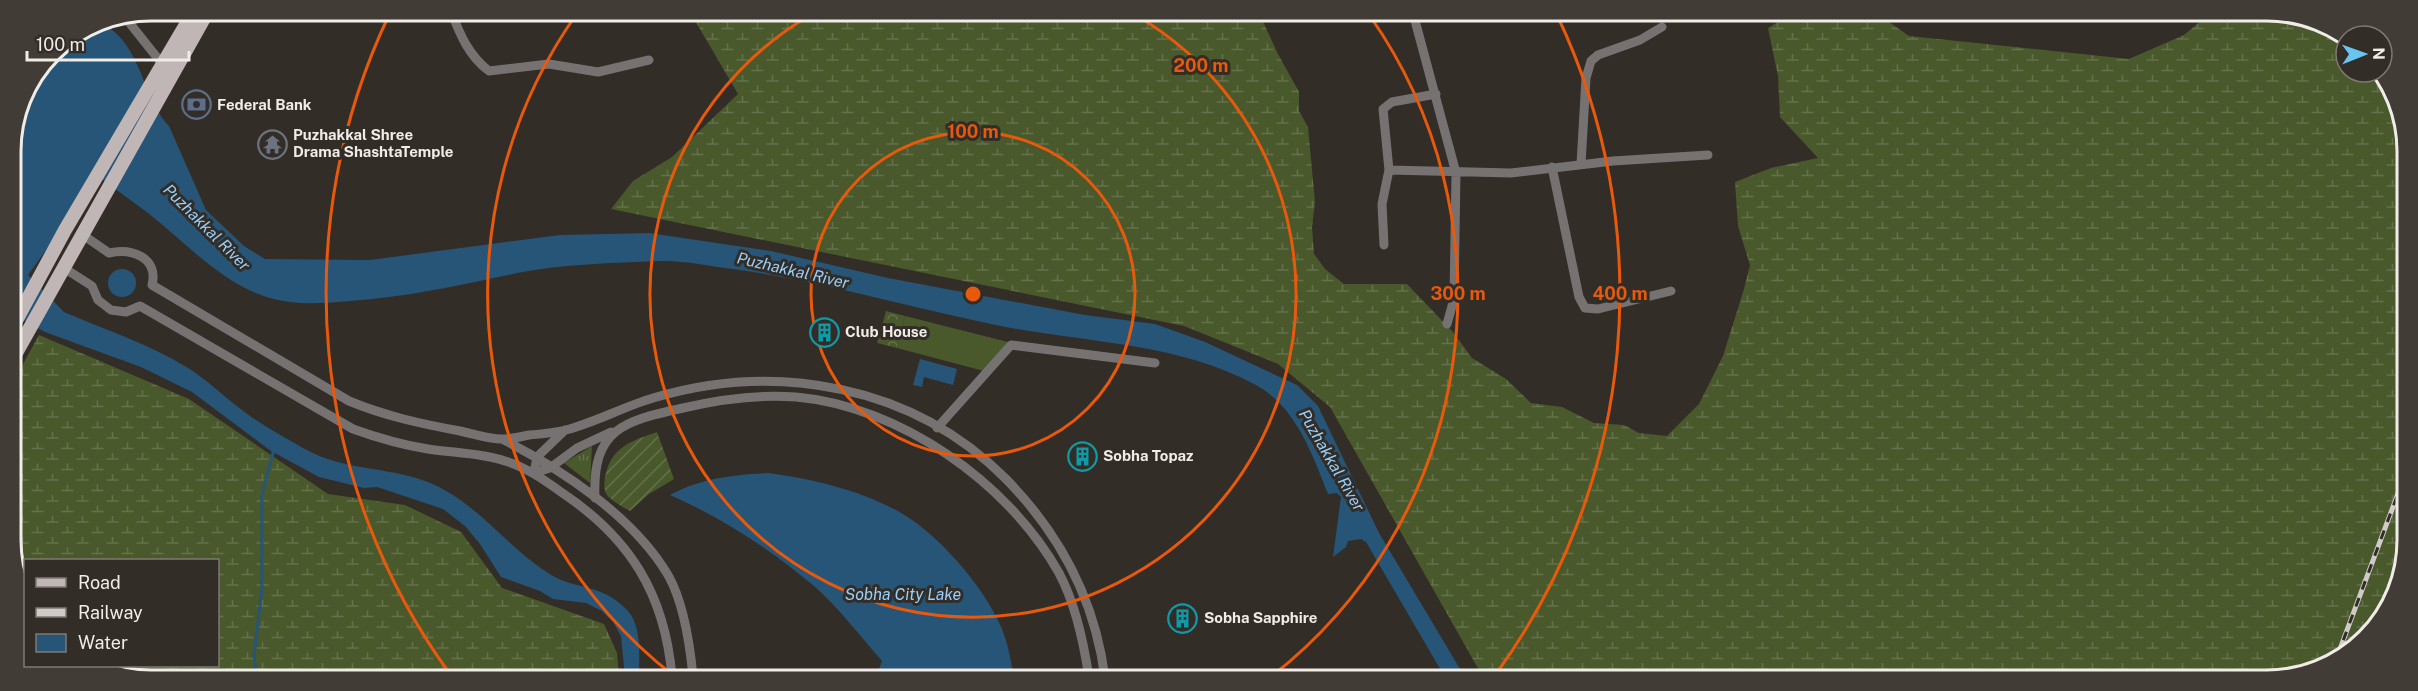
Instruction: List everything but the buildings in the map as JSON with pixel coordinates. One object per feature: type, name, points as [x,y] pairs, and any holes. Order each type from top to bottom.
[{"type":"main road","points":[[21,344],[157,97],[188,21]]},
{"type":"main road","points":[[21,310],[90,188],[201,21]]},
{"type":"street","points":[[455,21],[459,33],[476,61],[489,71],[549,64],[598,72],[649,60]]},
{"type":"street","points":[[1415,21],[1456,173],[1454,299],[1447,324]]},
{"type":"street","points":[[129,23],[167,70]]},
{"type":"street","points":[[1581,164],[1586,78],[1591,62],[1598,55],[1640,40],[1662,27]]},
{"type":"street","points":[[1384,245],[1382,204],[1389,170],[1383,109],[1392,102],[1436,94]]},
{"type":"street","points":[[1389,170],[1511,173],[1581,164],[1708,155]]},
{"type":"street","points":[[1552,167],[1579,297],[1585,308],[1598,309],[1671,291]]},
{"type":"street","points":[[83,235],[109,253],[124,250],[138,254],[149,265],[152,285],[349,400],[381,414],[502,439],[537,457],[595,498],[621,517],[668,575],[679,601],[692,670]]},
{"type":"street","points":[[63,268],[92,286],[98,300],[111,310],[126,312],[140,306],[353,429],[388,442],[506,461],[534,473],[577,502],[607,528],[630,553],[660,616],[671,670]]},
{"type":"street","points":[[938,428],[1011,345],[1155,363]]},
{"type":"street","points":[[502,439],[565,430],[654,398],[739,382],[774,380],[822,384],[861,394],[918,417],[938,428],[992,465],[1026,500],[1058,541],[1081,584],[1095,623],[1104,670]]},
{"type":"street","points":[[534,473],[550,468],[577,448],[611,432],[674,410],[752,396],[796,397],[828,402],[879,418],[955,459],[1029,530],[1059,574],[1078,627],[1087,670]]},
{"type":"street","points":[[534,473],[537,457],[565,430]]},
{"type":"street","points":[[595,498],[594,478],[599,452],[611,432]]},
{"type":"green space","points":[[695,21],[1263,21],[1299,92],[1299,111],[1308,127],[1315,202],[1312,227],[1314,254],[1325,269],[1344,284],[1407,284],[1453,332],[1472,358],[1506,379],[1531,403],[1562,407],[1594,423],[1624,425],[1639,433],[1667,436],[1699,404],[1723,356],[1744,289],[1750,265],[1738,226],[1735,182],[1771,168],[1818,158],[1780,117],[1778,76],[1768,28],[1780,21],[1888,21],[1909,36],[2129,59],[2184,35],[2201,21],[2267,21],[2301,25],[2334,39],[2334,84],[2379,84],[2395,125],[2397,151],[2397,540],[2393,574],[2384,598],[2375,612],[2359,632],[2346,643],[2325,657],[2293,668],[2276,670],[1479,670],[1330,407],[1278,364],[1184,326],[611,209],[633,181],[672,157],[738,94]]},
{"type":"green space","points":[[886,311],[905,316],[897,348],[877,343]]},
{"type":"green space","points":[[905,316],[1008,342],[984,371],[897,348]]},
{"type":"green space","points":[[39,335],[189,399],[328,494],[405,505],[461,532],[502,588],[604,624],[617,653],[618,670],[151,670],[123,667],[219,667],[219,559],[24,559],[24,569],[21,540],[21,368]]},
{"type":"green space","points":[[657,432],[674,479],[649,494],[630,511],[614,502],[606,494],[604,483],[608,467],[617,452],[631,442]]},
{"type":"green space","points":[[592,446],[590,483],[564,463]]},
{"type":"water","name":"Puzhakkal River","points":[[109,28],[123,40],[132,54],[152,100],[169,126],[206,210],[244,246],[265,259],[370,260],[560,235],[649,233],[771,251],[888,278],[1085,315],[1155,324],[1205,342],[1297,385],[1318,406],[1379,533],[1461,670],[1441,670],[1366,542],[1361,539],[1348,541],[1346,547],[1333,557],[1341,497],[1337,493],[1328,494],[1300,431],[1281,404],[1254,384],[1223,370],[1158,351],[991,324],[798,280],[677,261],[606,263],[552,268],[393,297],[317,303],[283,301],[263,296],[227,278],[148,213],[99,177],[28,275],[64,312],[143,344],[173,359],[201,377],[253,418],[307,450],[350,465],[411,476],[443,489],[459,499],[548,573],[558,579],[608,595],[628,611],[638,634],[639,670],[624,670],[621,636],[613,622],[602,611],[586,603],[553,599],[540,591],[501,577],[480,544],[465,526],[443,509],[377,487],[364,488],[319,477],[271,451],[192,392],[141,367],[45,332],[21,319],[21,142],[25,117],[34,93],[53,65],[86,38]]},
{"type":"water","points":[[122,269],[132,273],[136,283],[132,293],[122,297],[112,293],[108,283],[112,273]]},
{"type":"water","points":[[920,359],[957,369],[953,385],[924,377],[922,387],[913,385]]},
{"type":"water","name":"Sobha City Lake","points":[[768,473],[817,482],[865,496],[911,519],[942,545],[984,596],[1002,629],[1012,670],[879,670],[882,661],[841,613],[814,586],[745,535],[670,495],[718,478]]},
{"type":"waterway","points":[[255,670],[254,655],[262,589],[262,495],[274,449]]},
{"type":"railway","points":[[2341,647],[2397,496]]},
{"type":"place","name":"Federal Bank","points":[[196,105]]},
{"type":"place","name":"Puzhakkal Shree Drama ShashtaTemple","points":[[272,144]]},
{"type":"place","name":"Club House","points":[[824,332]]},
{"type":"place","name":"Sobha Topaz","points":[[1082,456]]},
{"type":"place","name":"Sobha Sapphire","points":[[1183,618]]}]
